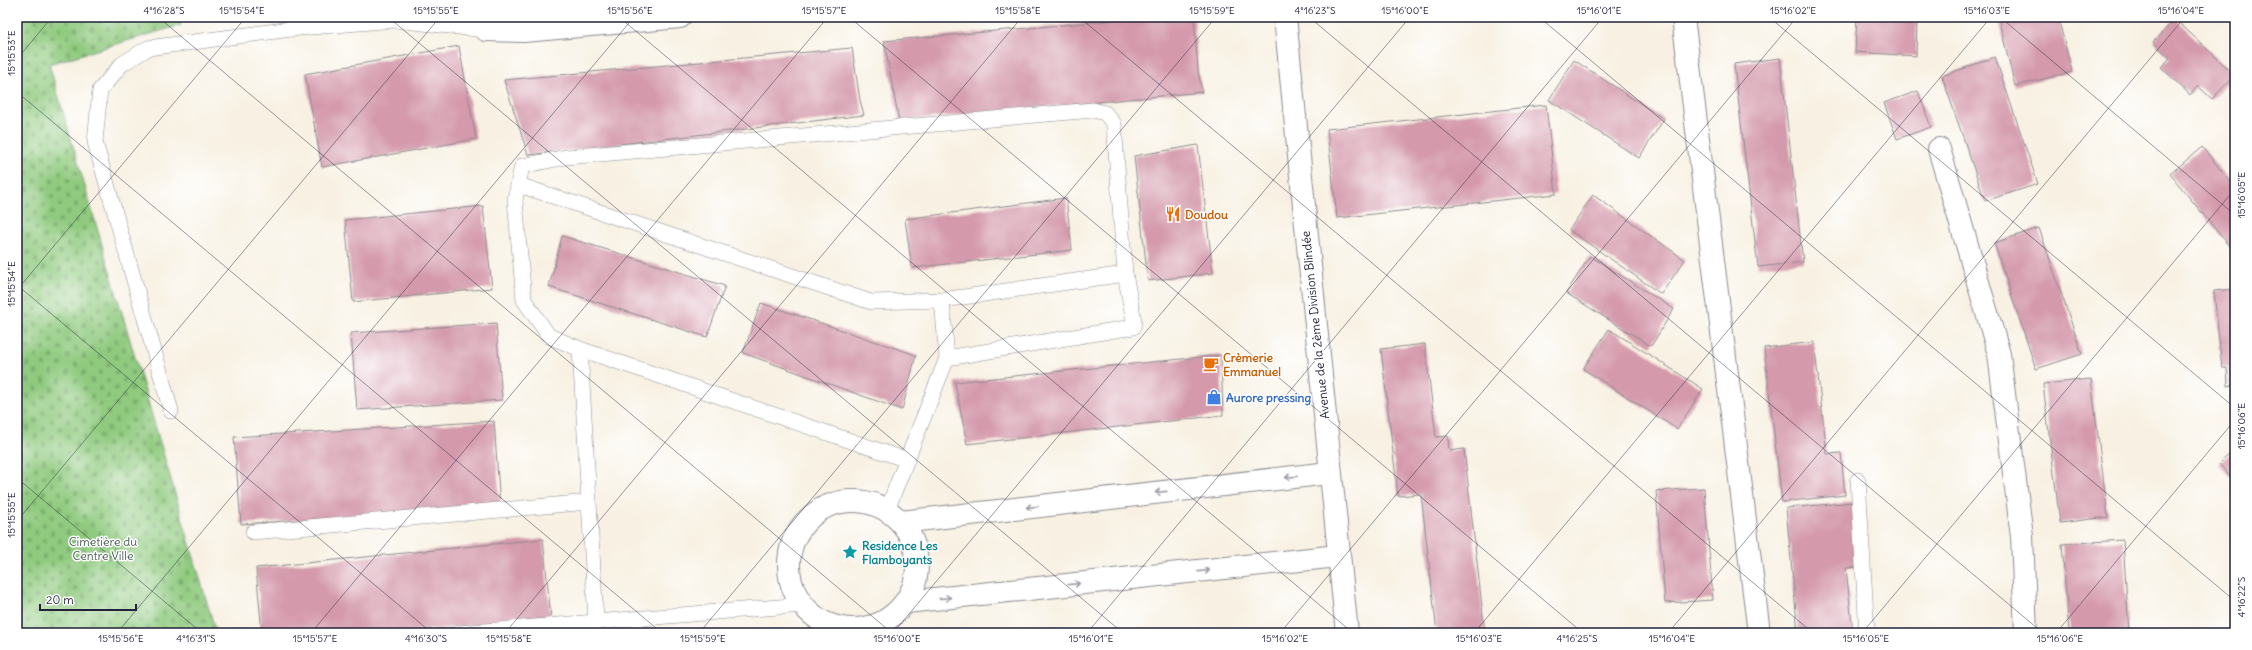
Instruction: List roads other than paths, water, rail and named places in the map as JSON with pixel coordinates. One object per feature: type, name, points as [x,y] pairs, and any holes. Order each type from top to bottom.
[{"type":"street","points":[[486,24],[524,31],[680,17]]},
{"type":"street","name":"Avenue de la 2ème Division Blindée","points":[[1284,17],[1329,473],[1347,633]]},
{"type":"street","points":[[1683,17],[1759,633]]},
{"type":"street","points":[[1939,149],[1999,354],[2022,536],[2026,633]]},
{"type":"street","points":[[894,516],[1329,473]]},
{"type":"street","points":[[847,501],[871,503],[894,516],[913,540],[918,561],[915,582],[906,602],[885,627],[832,629],[803,605],[794,589],[789,572],[790,554],[795,536],[805,522],[819,510],[835,503],[847,501]]},
{"type":"street","points":[[906,602],[1338,556]]},
{"type":"lane","points":[[171,411],[95,142],[100,90],[122,64],[148,48],[299,28],[395,20],[486,24]]},
{"type":"lane","points":[[907,460],[580,349],[549,336],[524,300],[515,200],[522,166],[566,157],[1093,110],[1106,113],[1114,124],[1125,274],[1134,321],[1133,327],[947,358]]},
{"type":"lane","points":[[519,185],[871,302],[942,300],[1125,274]]},
{"type":"lane","points":[[894,516],[907,460],[947,358],[942,300]]},
{"type":"lane","points":[[580,349],[596,621]]},
{"type":"lane","points":[[1858,480],[1868,633]]},
{"type":"lane","points":[[253,532],[589,502]]},
{"type":"lane","points":[[459,633],[803,605]]},
{"type":"place","name":"Doudou","points":[[1173,214]]},
{"type":"place","name":"Crèmerie Emmanuel","points":[[1211,364]]},
{"type":"place","name":"Aurore pressing","points":[[1214,397]]},
{"type":"place","name":"Residence Les Flamboyants","points":[[850,552]]},
{"type":"park label","name":"Cimetière du Centre Ville","points":[[103,548]]}]
